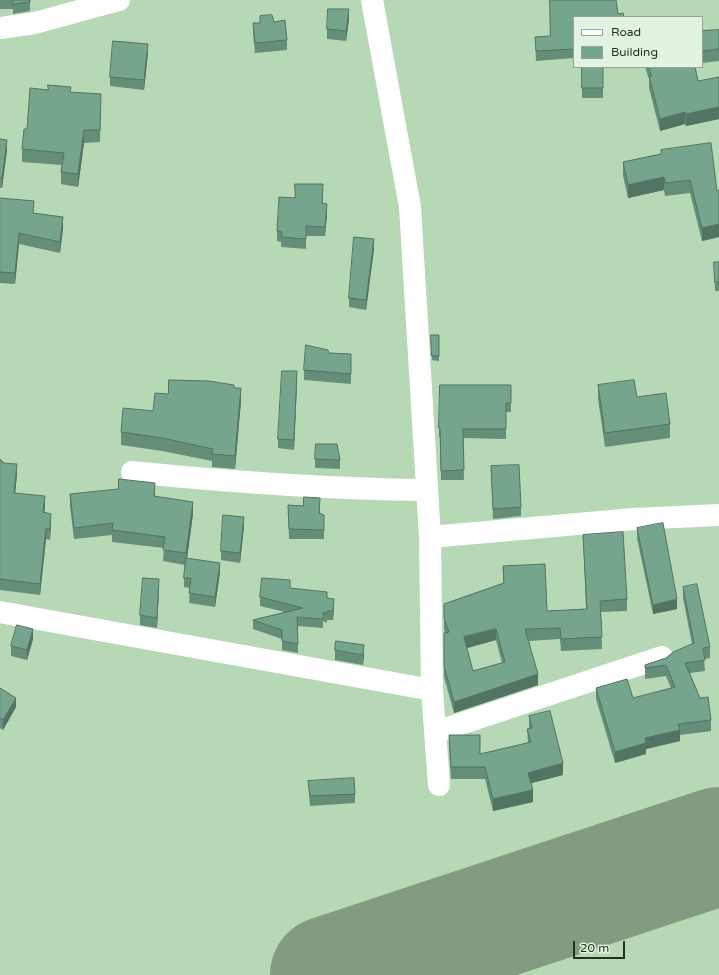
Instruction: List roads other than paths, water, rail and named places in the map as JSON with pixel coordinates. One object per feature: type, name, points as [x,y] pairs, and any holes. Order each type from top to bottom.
[{"type":"street","points":[[0,28],[35,23],[119,0]]},
{"type":"street","points":[[372,0],[410,207],[430,537],[432,690],[440,785]]},
{"type":"street","points":[[132,472],[345,489],[427,490]]},
{"type":"street","points":[[430,537],[634,519],[719,515]]},
{"type":"street","points":[[0,612],[432,690]]},
{"type":"street","points":[[436,732],[662,657]]}]
